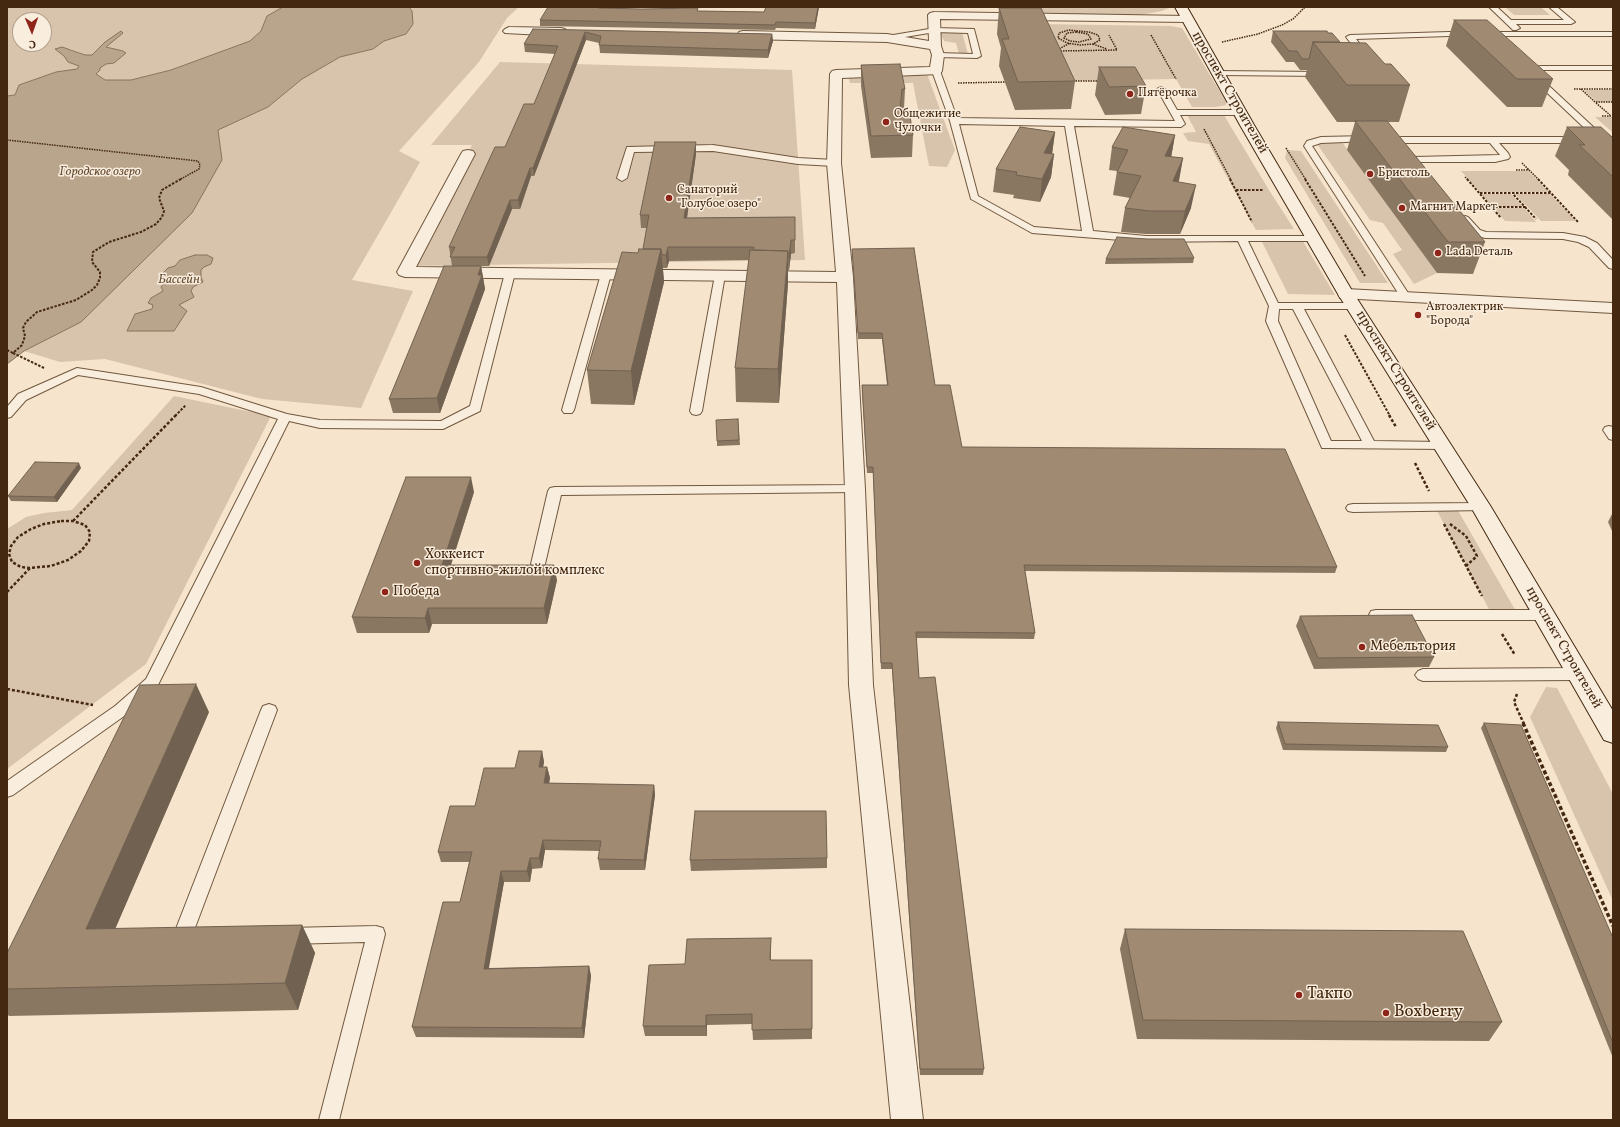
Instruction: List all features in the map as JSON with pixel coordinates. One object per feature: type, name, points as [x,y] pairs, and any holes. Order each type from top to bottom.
[{"type":"street","name":"проспект Строителей","points":[[1184,13],[1350,300],[1481,507],[1613,733]]},
{"type":"street","points":[[937,57],[934,14],[1142,18],[1184,13]]},
{"type":"street","points":[[509,31],[572,32]]},
{"type":"street","points":[[729,35],[887,38],[937,57]]},
{"type":"street","points":[[907,1120],[862,685],[856,489],[845,277],[834,163],[836,74],[937,57]]},
{"type":"street","points":[[468,154],[405,272],[845,277]]},
{"type":"street","points":[[1350,300],[1371,295],[1405,296],[1613,308]]},
{"type":"lane","points":[[1493,7],[1523,34]]},
{"type":"lane","points":[[1553,7],[1586,34]]},
{"type":"lane","points":[[1510,22],[1571,22]]},
{"type":"lane","points":[[971,30],[977,56],[937,57],[971,30]]},
{"type":"lane","points":[[1372,63],[1350,37],[1441,34],[1613,34]]},
{"type":"lane","points":[[937,57],[974,198],[1032,230],[1146,238],[1314,238]]},
{"type":"lane","points":[[1602,140],[1529,72],[1530,70],[1542,68],[1613,68]]},
{"type":"lane","points":[[1218,73],[1334,74]]},
{"type":"lane","points":[[954,121],[1181,124],[1161,89]]},
{"type":"lane","points":[[1174,113],[1240,112]]},
{"type":"lane","points":[[1069,123],[1088,234]]},
{"type":"lane","points":[[1380,140],[1321,140],[1314,141],[1308,146],[1405,296]]},
{"type":"lane","points":[[1426,170],[1398,140],[1613,140]]},
{"type":"lane","points":[[1416,159],[1495,159],[1505,157],[1504,153],[1492,140]]},
{"type":"lane","points":[[622,178],[630,149],[713,148],[798,161],[834,163]]},
{"type":"lane","points":[[1458,211],[1473,229],[1480,234],[1563,236],[1581,239],[1593,245],[1613,266]]},
{"type":"lane","points":[[1241,238],[1274,306],[1272,321],[1326,445],[1442,446]]},
{"type":"lane","points":[[7,414],[22,397],[77,371],[201,391],[285,417],[320,424],[443,425],[476,408],[510,273]]},
{"type":"lane","points":[[568,410],[606,274]]},
{"type":"lane","points":[[696,411],[720,275]]},
{"type":"lane","points":[[1274,306],[1329,306],[1350,300]]},
{"type":"lane","points":[[1297,306],[1370,445]]},
{"type":"lane","points":[[7,397],[22,397]]},
{"type":"lane","points":[[7,790],[121,710],[152,683],[285,417]]},
{"type":"lane","points":[[538,564],[555,491],[856,489]]},
{"type":"lane","points":[[1353,508],[1438,513],[1481,507]]},
{"type":"lane","points":[[1376,615],[1544,615]]},
{"type":"lane","points":[[1423,675],[1579,674]]},
{"type":"lane","points":[[204,938],[181,939],[268,710]]},
{"type":"lane","points":[[275,936],[376,934],[329,1120]]},
{"type":"path","points":[[1203,46],[1272,29],[1293,19],[1305,7]]},
{"type":"path","points":[[1142,18],[1176,80]]},
{"type":"path","points":[[1083,30],[1095,33],[1100,38],[1093,44],[1080,45],[1070,44],[1061,41],[1058,38],[1059,33],[1083,30]]},
{"type":"path","points":[[1074,42],[1055,51],[1117,50],[1108,31]]},
{"type":"path","points":[[1064,38],[1067,33],[1080,32],[1090,36],[1091,39],[1087,41]]},
{"type":"path","points":[[1058,38],[1064,38],[1074,42],[1087,41],[1109,50]]},
{"type":"path","points":[[1079,42],[1083,50]]},
{"type":"path","points":[[937,57],[1010,82]]},
{"type":"path","points":[[1071,81],[1107,81]]},
{"type":"path","points":[[1547,89],[1613,89]]},
{"type":"path","points":[[1581,89],[1611,116]]},
{"type":"path","points":[[1596,102],[1613,102]]},
{"type":"path","points":[[1195,113],[1260,238]]},
{"type":"path","points":[[7,140],[198,161],[200,166],[199,169],[162,190],[159,198],[164,211],[162,218],[156,224],[141,232],[109,242],[98,248],[92,257],[92,262],[100,272],[100,278],[97,285],[88,294],[76,300],[48,308],[31,317],[23,328],[25,336],[22,345],[13,353]]},
{"type":"path","points":[[1287,150],[1371,285],[1371,295]]},
{"type":"path","points":[[1505,157],[1522,162],[1578,222],[1576,222]]},
{"type":"path","points":[[1450,159],[1515,235]]},
{"type":"path","points":[[1236,190],[1269,190]]},
{"type":"path","points":[[1479,193],[1551,193]]},
{"type":"path","points":[[1513,193],[1539,222],[1532,222]]},
{"type":"path","points":[[1491,207],[1526,207]]},
{"type":"path","points":[[1329,306],[1427,485],[1438,513],[1525,674],[1514,702],[1613,926]]},
{"type":"path","points":[[7,350],[34,364]]},
{"type":"path","points":[[73,521],[201,391]]},
{"type":"path","points":[[1438,513],[1466,536],[1477,556],[1466,566]]},
{"type":"path","points":[[7,561],[21,567],[30,568],[51,566],[68,560],[81,551],[89,541],[90,532],[85,525],[73,521],[61,521],[44,524],[31,529],[18,537],[11,546],[8,554],[12,562]]},
{"type":"path","points":[[7,592],[30,568]]},
{"type":"path","points":[[7,689],[121,710]]},
{"type":"shaded area","points":[[7,7],[283,7],[267,16],[261,31],[250,41],[171,70],[131,80],[105,80],[96,74],[100,68],[106,64],[114,63],[126,53],[106,47],[105,42],[92,55],[85,55],[70,49],[55,49],[67,58],[68,62],[79,66],[77,70],[56,72],[19,85],[15,95],[7,96]]},
{"type":"shaded area","points":[[409,7],[519,7],[507,18],[479,62],[399,151],[420,162],[352,280],[413,291],[361,408],[262,399],[105,359],[60,362],[24,351],[81,322],[222,160],[218,130],[268,107],[302,79],[340,57],[373,49],[384,41],[406,34],[412,11]]},
{"type":"shaded area","points":[[1016,7],[1171,7],[1162,11],[1140,15],[1018,13]]},
{"type":"shaded area","points":[[1506,8],[1542,8],[1550,15],[1514,15]]},
{"type":"shaded area","points":[[1038,24],[1170,26],[1182,28],[1226,102],[1226,105],[1215,107],[1192,107],[1176,79],[1064,81]]},
{"type":"shaded area","points":[[962,32],[968,54],[959,54],[956,43],[944,41],[940,33]]},
{"type":"shaded area","points":[[500,62],[792,70],[805,260],[409,266],[472,145],[431,145]]},
{"type":"shaded area","points":[[927,74],[955,150],[947,167],[929,166],[913,83],[850,83],[848,75]]},
{"type":"shaded area","points":[[1584,90],[1613,90],[1613,102],[1597,102]]},
{"type":"shaded area","points":[[1222,112],[1294,229],[1256,230],[1209,144],[1188,141],[1183,133],[1196,132],[1186,113]]},
{"type":"shaded area","points":[[1595,117],[1613,117],[1613,132],[1611,131]]},
{"type":"shaded area","points":[[1342,142],[1437,273],[1414,284],[1393,254],[1402,250],[1383,223],[1370,220],[1317,144]]},
{"type":"shaded area","points":[[1287,150],[1301,151],[1388,283],[1360,283],[1285,158]]},
{"type":"shaded area","points":[[1461,171],[1528,171],[1549,192],[1480,192]]},
{"type":"shaded area","points":[[1481,194],[1511,194],[1523,207],[1492,207]]},
{"type":"shaded area","points":[[1515,194],[1550,194],[1576,221],[1541,221]]},
{"type":"shaded area","points":[[1493,208],[1524,208],[1536,222],[1505,221]]},
{"type":"shaded area","points":[[1260,238],[1301,238],[1335,295],[1288,294]]},
{"type":"shaded area","points":[[174,396],[271,416],[146,664],[7,769],[7,529],[26,517],[44,513],[72,510]]},
{"type":"shaded area","points":[[1435,507],[1456,507],[1518,615],[1492,615]]},
{"type":"shaded area","points":[[1546,687],[1557,688],[1613,794],[1613,901],[1530,717]]},
{"type":"water","name":"Городское озеро","points":[[283,7],[409,7],[412,11],[413,24],[406,34],[384,41],[373,49],[340,57],[302,79],[268,107],[218,130],[222,160],[192,213],[81,322],[24,351],[7,364],[7,96],[15,95],[19,85],[56,72],[77,69],[79,66],[68,62],[64,56],[55,49],[62,47],[85,55],[92,55],[105,42],[121,31],[123,33],[106,47],[126,53],[114,63],[106,64],[100,68],[96,74],[105,80],[131,80],[171,70],[250,41],[261,31],[267,16]]},
{"type":"water","name":"Бассейн","points":[[195,255],[207,255],[213,258],[211,264],[201,270],[203,282],[193,287],[191,291],[194,297],[179,305],[187,311],[174,331],[127,331],[135,314],[152,309],[153,305],[148,303],[151,298],[163,291],[161,287],[164,280],[160,276],[168,268],[175,266],[180,260]]},
{"type":"building","points":[[548,7],[641,9],[698,8],[697,11],[764,12],[766,7],[818,7],[815,23],[776,22],[775,25],[540,20]]},
{"type":"building","points":[[999,8],[1041,8],[1075,81],[1018,82],[1002,39],[1009,39]]},
{"type":"building","points":[[1454,20],[1487,20],[1553,79],[1517,79]]},
{"type":"building","points":[[533,29],[772,34],[768,50],[599,45],[601,36],[585,32],[533,168],[530,168],[518,200],[510,200],[487,257],[450,257],[455,247],[449,247],[495,147],[505,147],[524,104],[534,104],[558,46],[524,44]]},
{"type":"building","points":[[1273,31],[1327,31],[1328,33],[1332,33],[1340,42],[1313,42],[1309,59],[1302,59],[1297,51],[1289,51]]},
{"type":"building","points":[[1313,42],[1366,43],[1385,64],[1391,64],[1410,85],[1347,85]]},
{"type":"building","name":"Общежитие Чулочки","points":[[900,64],[905,89],[902,89],[900,109],[909,110],[913,135],[871,136],[861,65]]},
{"type":"building","points":[[1099,67],[1135,67],[1146,86],[1109,87]]},
{"type":"building","points":[[1355,121],[1387,121],[1485,242],[1448,242]]},
{"type":"building","points":[[1020,127],[1055,132],[1044,153],[1054,154],[1042,179],[1016,175],[1017,172],[996,169]]},
{"type":"building","points":[[1123,127],[1175,135],[1165,156],[1183,158],[1173,181],[1196,185],[1185,211],[1150,211],[1125,208],[1141,176],[1117,172],[1128,150],[1112,147]]},
{"type":"building","points":[[1567,127],[1601,127],[1613,138],[1613,177],[1579,145],[1585,145]]},
{"type":"building","points":[[655,142],[696,142],[684,218],[795,217],[795,240],[791,240],[789,257],[788,251],[753,250],[754,247],[668,247],[666,255],[662,255],[661,249],[643,249],[649,215],[640,215]]},
{"type":"building","points":[[1117,237],[1184,239],[1194,258],[1106,259]]},
{"type":"building","points":[[914,248],[935,385],[950,385],[962,447],[1285,449],[1337,567],[1024,565],[1035,633],[916,632],[919,678],[935,677],[984,1069],[920,1069],[892,663],[881,663],[873,467],[867,467],[862,385],[888,385],[882,333],[858,333],[852,249]]},
{"type":"building","points":[[639,249],[661,249],[631,371],[587,370],[622,252],[638,253]]},
{"type":"building","points":[[750,250],[788,251],[778,369],[735,368]]},
{"type":"building","points":[[444,266],[481,266],[478,275],[482,275],[437,398],[389,399]]},
{"type":"building","points":[[738,419],[739,440],[717,441],[716,420]]},
{"type":"building","points":[[35,462],[79,463],[54,497],[8,496]]},
{"type":"building","points":[[406,477],[471,477],[442,565],[554,565],[544,608],[428,608],[425,618],[352,617]]},
{"type":"building","name":"Мебельтория","points":[[1412,615],[1434,657],[1318,658],[1300,616]]},
{"type":"building","points":[[196,684],[86,929],[302,925],[285,983],[7,989],[7,953],[140,685]]},
{"type":"building","points":[[1278,722],[1438,725],[1448,747],[1285,744]]},
{"type":"building","points":[[1484,723],[1521,725],[1613,938],[1613,1043]]},
{"type":"building","points":[[519,751],[542,751],[539,767],[547,767],[544,783],[654,785],[644,860],[598,859],[601,841],[543,840],[539,858],[530,858],[527,871],[501,871],[484,969],[589,966],[582,1028],[412,1027],[443,902],[460,902],[472,852],[438,852],[450,806],[475,806],[484,768],[515,768]]},
{"type":"building","points":[[695,811],[826,811],[827,858],[690,860]]},
{"type":"building","name":"Такпо","points":[[1125,929],[1463,931],[1502,1022],[1143,1020]]},
{"type":"building","points":[[771,938],[770,960],[812,960],[812,1029],[752,1030],[752,1014],[706,1015],[706,1026],[643,1026],[649,965],[685,964],[687,939]]},
{"type":"place","name":"Пятёрочка","points":[[1130,94]]},
{"type":"place","name":"Общежитие Чулочки","points":[[886,122]]},
{"type":"place","name":"Бристоль","points":[[1370,174]]},
{"type":"place","name":"Санаторий \"Голубое озеро\"","points":[[669,198]]},
{"type":"place","name":"Магнит Маркет","points":[[1402,208]]},
{"type":"place","name":"Lada Dеталь","points":[[1438,253]]},
{"type":"place","name":"Автоэлектрик \"Борода\"","points":[[1418,315]]},
{"type":"place","name":"Хоккеист спортивно-жилой комплекс","points":[[417,563]]},
{"type":"place","name":"Победа","points":[[385,592]]},
{"type":"place","name":"Мебельтория","points":[[1362,647]]},
{"type":"place","name":"Такпо","points":[[1299,995]]},
{"type":"place","name":"Boxberry","points":[[1386,1013]]}]
